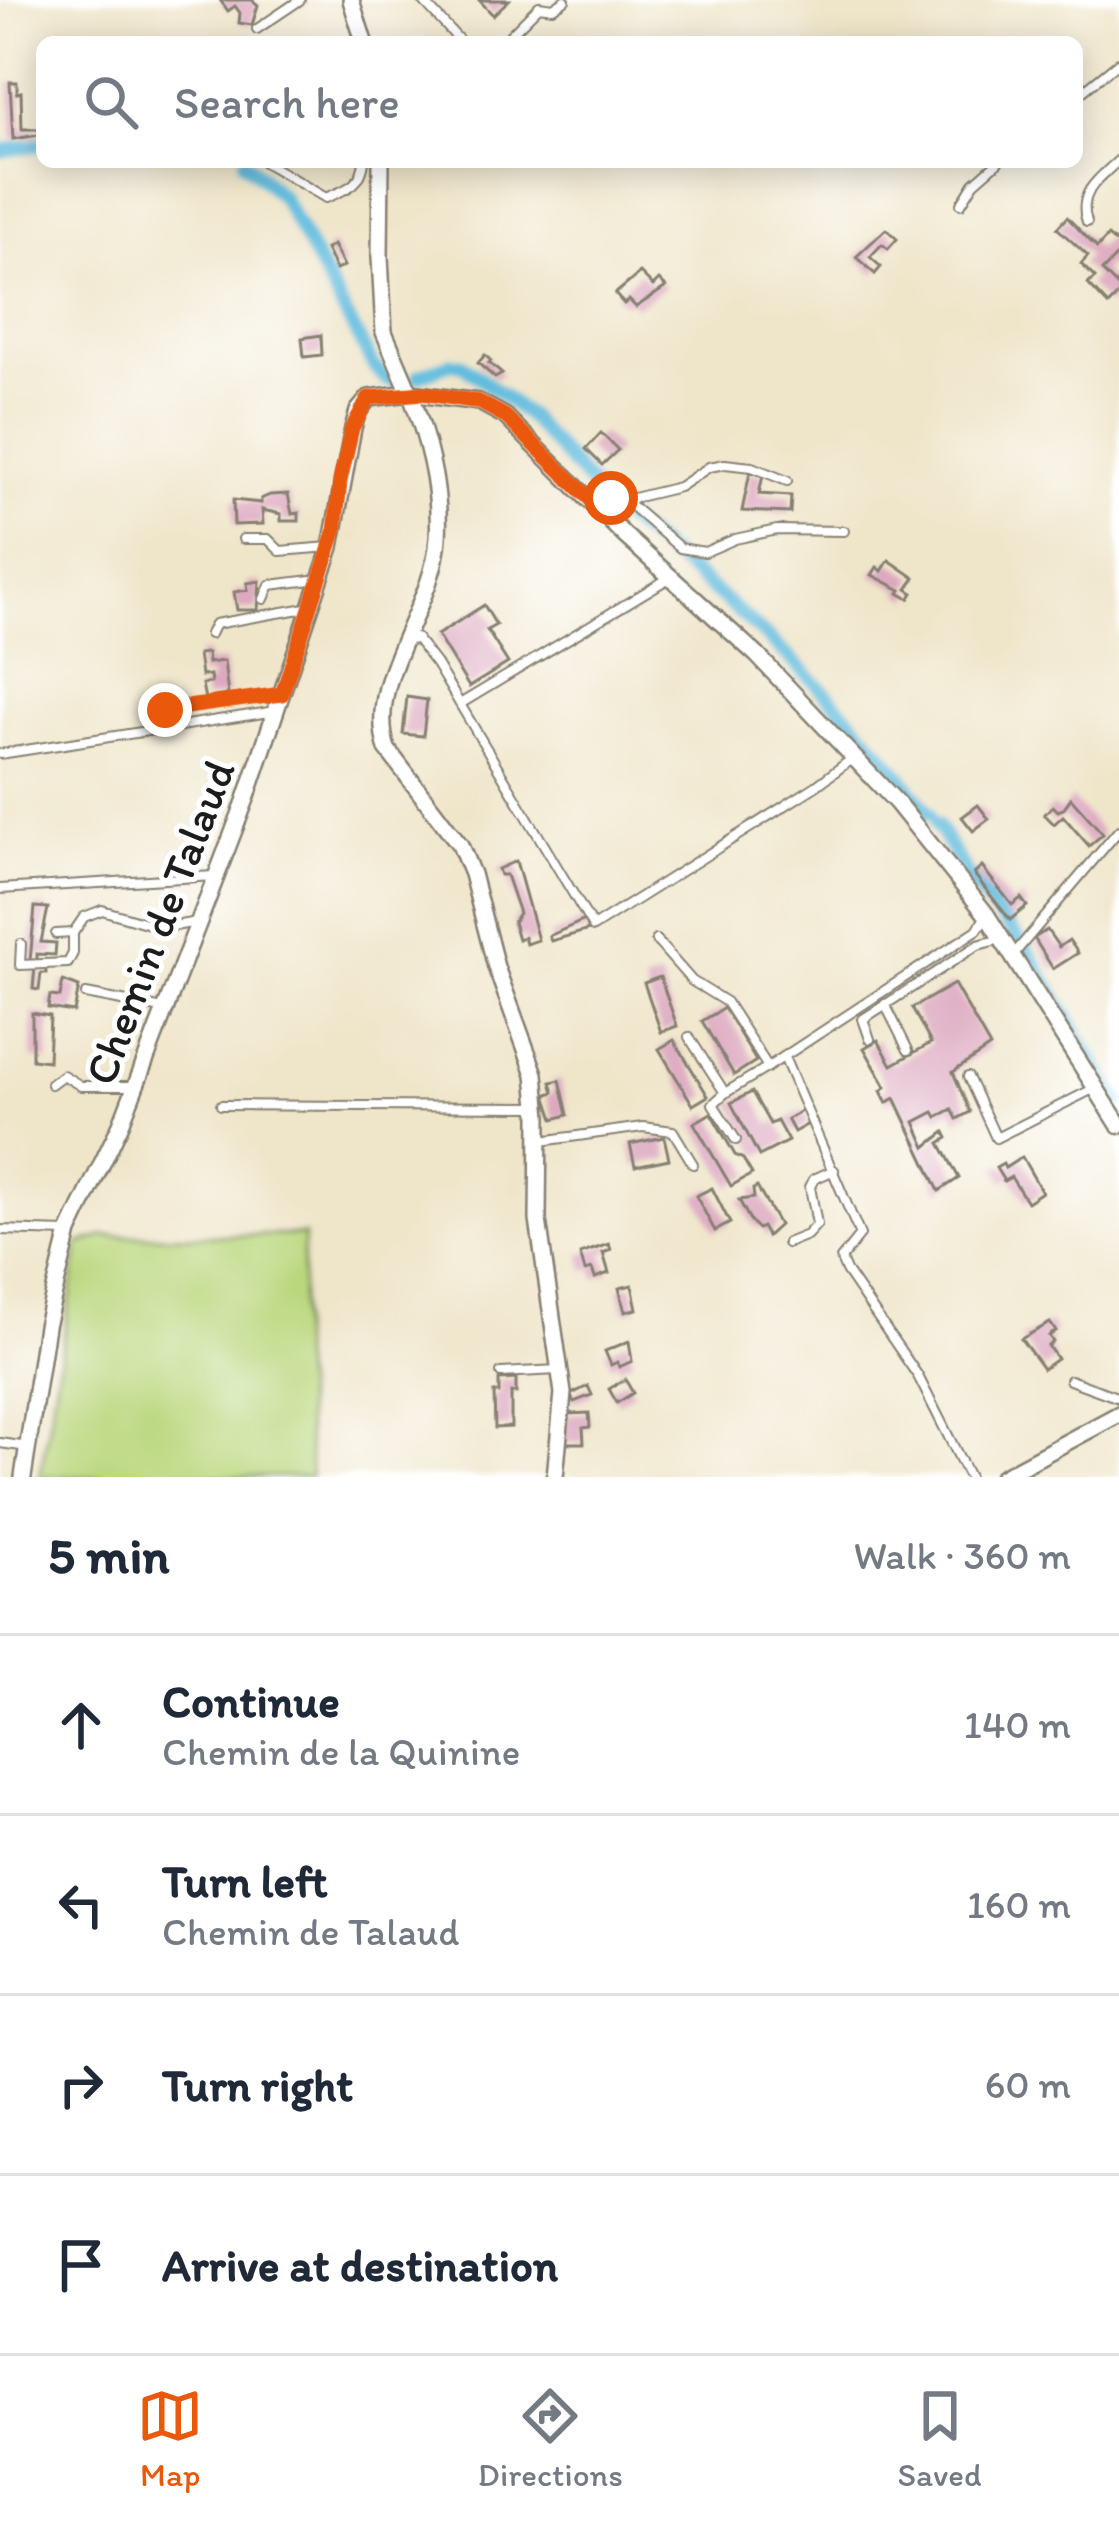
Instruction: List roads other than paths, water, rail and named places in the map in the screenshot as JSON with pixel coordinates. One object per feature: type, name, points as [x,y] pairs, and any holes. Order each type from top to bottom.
[{"type":"street","points":[[357,2],[360,36]]},
{"type":"street","points":[[382,168],[384,332],[426,434],[438,538],[430,578],[386,693],[382,733],[387,749],[460,845],[504,992],[535,1074],[538,1220],[562,1393],[555,1477]]},
{"type":"street","points":[[410,393],[479,402],[505,416],[757,656],[897,803],[986,914],[1119,1125]]},
{"type":"street","name":"Chemin de Talaud","points":[[22,1477],[46,1326],[69,1232],[135,1085],[218,875],[282,694],[331,547],[340,481],[358,411],[369,398],[410,393]]},
{"type":"street","points":[[1001,1477],[1119,1414]]},
{"type":"lane","points":[[257,29],[299,0]]},
{"type":"lane","points":[[422,0],[455,36]]},
{"type":"lane","points":[[509,36],[539,6],[554,8],[565,0]]},
{"type":"lane","points":[[1083,91],[1119,62]]},
{"type":"lane","points":[[1087,222],[1082,208],[1085,194],[1119,160]]},
{"type":"lane","points":[[274,168],[326,198],[353,187],[363,168]]},
{"type":"lane","points":[[961,204],[991,168]]},
{"type":"lane","points":[[599,508],[611,498],[625,500],[679,487],[709,467],[725,464],[752,467],[787,482]]},
{"type":"lane","points":[[625,500],[680,548],[705,552],[735,539],[777,530],[844,531]]},
{"type":"lane","points":[[243,539],[268,539],[280,551],[331,547]]},
{"type":"lane","points":[[460,704],[671,578]]},
{"type":"lane","points":[[264,599],[270,585],[321,579]]},
{"type":"lane","points":[[210,634],[215,624],[296,613],[313,605]]},
{"type":"lane","points":[[406,642],[416,638],[460,704],[593,927],[854,757]]},
{"type":"lane","points":[[165,710],[282,694]]},
{"type":"lane","points":[[0,754],[276,711]]},
{"type":"lane","points":[[1013,955],[1119,830]]},
{"type":"lane","points":[[0,889],[218,875]]},
{"type":"lane","points":[[21,944],[20,965],[68,964],[73,933],[84,917],[102,910],[163,928],[199,922]]},
{"type":"lane","points":[[736,1141],[713,1104],[724,1094],[977,930],[986,914]]},
{"type":"lane","points":[[56,934],[73,933]]},
{"type":"lane","points":[[870,1039],[863,1019],[978,945],[1002,938]]},
{"type":"lane","points":[[656,940],[692,981],[726,1002],[768,1067]]},
{"type":"lane","points":[[86,994],[164,1010]]},
{"type":"lane","points":[[885,1004],[908,1050]]},
{"type":"lane","points":[[689,1036],[724,1094]]},
{"type":"lane","points":[[784,1057],[860,1235],[841,1259],[845,1271],[917,1376],[969,1477]]},
{"type":"lane","points":[[51,1084],[63,1076],[82,1085],[135,1085]]},
{"type":"lane","points":[[968,1077],[996,1138],[1096,1087]]},
{"type":"lane","points":[[221,1105],[539,1107]]},
{"type":"lane","points":[[538,1142],[644,1127],[673,1131],[693,1164]]},
{"type":"lane","points":[[787,1243],[807,1235],[817,1224],[810,1187],[814,1179],[834,1170]]},
{"type":"lane","points":[[0,1230],[69,1232]]},
{"type":"lane","points":[[501,1373],[560,1370]]},
{"type":"lane","points":[[1070,1380],[1119,1397]]},
{"type":"lane","points":[[0,1443],[29,1447]]},
{"type":"waterway","points":[[0,151],[36,145]]},
{"type":"waterway","points":[[251,168],[282,197],[373,365],[386,379],[401,383]]},
{"type":"waterway","points":[[418,376],[451,363],[463,365],[528,416],[603,499]]},
{"type":"waterway","points":[[610,508],[739,612],[822,689],[929,814]]},
{"type":"waterway","points":[[936,824],[971,881],[1019,940]]},
{"type":"waterway","points":[[1026,948],[1119,1102]]}]
